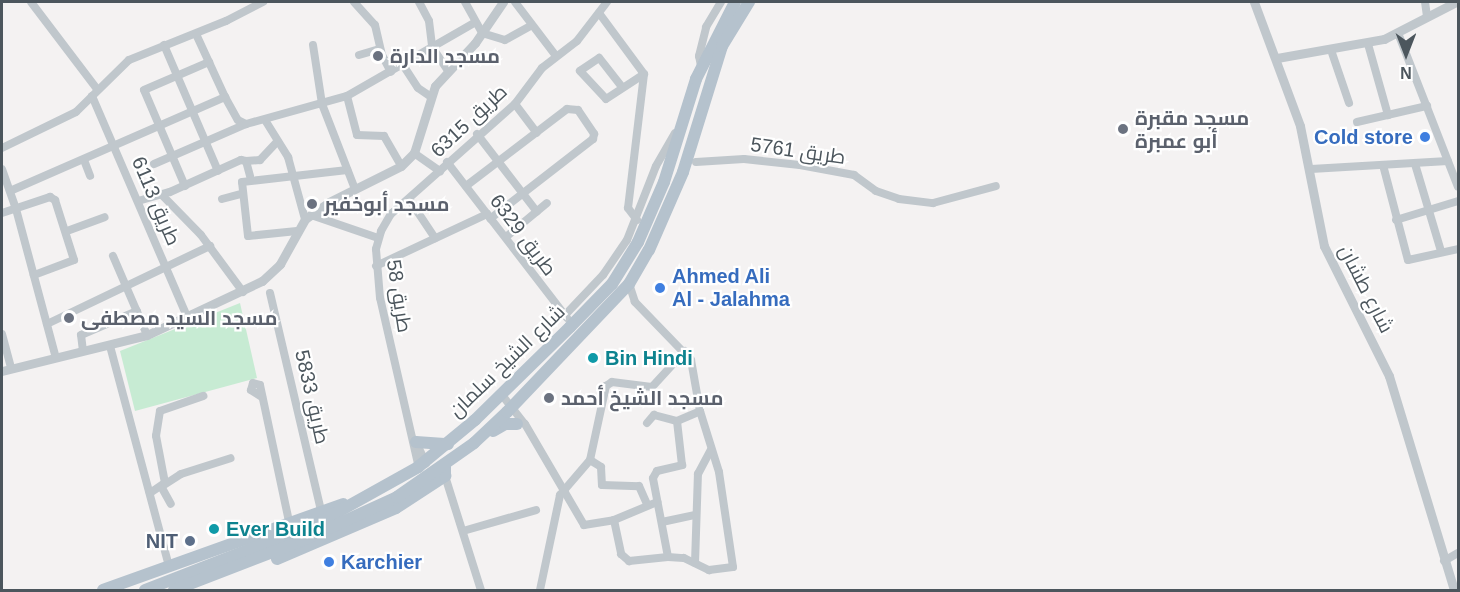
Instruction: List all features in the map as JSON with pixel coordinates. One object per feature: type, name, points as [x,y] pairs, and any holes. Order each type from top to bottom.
[{"type":"main road","name":"شارع الشيخ سلمان","points":[[145,591],[318,524],[422,464],[499,398],[612,284],[638,242],[684,120],[701,66],[735,2]]},
{"type":"main road","name":"شارع الشيخ سلمان","points":[[174,591],[341,529],[437,473],[474,443],[521,398],[628,284],[649,250],[683,172],[692,158],[722,46],[749,2]]},
{"type":"main road","points":[[474,443],[501,426],[521,424],[521,398]]},
{"type":"main road","points":[[416,442],[448,444]]},
{"type":"main road","points":[[195,591],[417,497],[437,473]]},
{"type":"main road","points":[[103,591],[321,510],[359,500]]},
{"type":"street","points":[[31,2],[97,89]]},
{"type":"street","points":[[2,148],[66,118],[129,60],[196,34],[263,2]]},
{"type":"street","points":[[354,2],[375,26],[380,50],[391,72]]},
{"type":"street","points":[[419,2],[429,21],[432,47],[448,71]]},
{"type":"street","points":[[465,2],[474,23],[482,33],[505,40],[530,26]]},
{"type":"street","points":[[2,334],[6,369],[83,351],[112,349],[188,319],[243,292],[280,264],[297,231],[308,217],[355,189],[401,166],[414,153],[423,134],[430,96],[448,71],[482,33],[504,2]]},
{"type":"street","points":[[515,2],[530,26],[556,56]]},
{"type":"street","name":"طريق 6315","points":[[378,238],[391,214],[440,171],[477,134],[515,104],[542,68],[577,42],[608,2]]},
{"type":"street","points":[[701,66],[699,56],[706,27],[721,2]]},
{"type":"street","name":"شارع طشان","points":[[1254,2],[1276,58],[1311,169],[1324,246],[1389,376],[1454,591]]},
{"type":"street","points":[[1425,2],[1427,16]]},
{"type":"street","points":[[1276,58],[1368,44],[1398,33],[1456,2]]},
{"type":"street","points":[[599,13],[644,74],[628,208],[637,220]]},
{"type":"street","points":[[154,164],[246,124],[347,96],[474,23]]},
{"type":"street","points":[[1398,33],[1458,187]]},
{"type":"street","points":[[196,34],[225,97],[238,120],[246,124]]},
{"type":"street","points":[[1368,44],[1388,115]]},
{"type":"street","points":[[164,45],[218,171]]},
{"type":"street","points":[[313,45],[322,104],[355,189]]},
{"type":"street","points":[[359,55],[380,50]]},
{"type":"street","points":[[1331,50],[1349,103]]},
{"type":"street","points":[[622,87],[599,58],[580,71],[602,99],[608,98],[644,74]]},
{"type":"street","points":[[184,186],[145,89],[209,62]]},
{"type":"street","points":[[403,64],[418,88],[430,96]]},
{"type":"street","name":"طريق 6113","points":[[92,96],[188,319]]},
{"type":"street","points":[[347,96],[357,135],[384,136],[401,166]]},
{"type":"street","points":[[10,191],[225,97]]},
{"type":"street","points":[[515,104],[537,133]]},
{"type":"street","points":[[1357,122],[1427,106]]},
{"type":"street","points":[[376,266],[435,238],[488,217],[593,140],[594,134],[578,110],[570,107],[500,163],[466,186]]},
{"type":"street","points":[[265,120],[276,143],[288,157],[291,178],[308,217]]},
{"type":"street","points":[[566,314],[603,275],[637,220],[656,166],[684,120]]},
{"type":"street","points":[[477,134],[537,212]]},
{"type":"street","points":[[138,201],[184,186],[246,161],[260,160],[276,143]]},
{"type":"street","points":[[414,153],[440,171]]},
{"type":"street","name":"طريق 5761","points":[[692,158],[744,159],[800,165],[854,175],[876,191],[899,199],[933,203],[996,186]]},
{"type":"street","points":[[84,160],[90,176]]},
{"type":"street","points":[[246,161],[248,180]]},
{"type":"street","points":[[1311,169],[1448,161]]},
{"type":"street","name":"طريق 6329","points":[[447,162],[506,237],[554,305],[566,314],[570,327]]},
{"type":"street","points":[[1415,164],[1441,251]]},
{"type":"street","points":[[1383,165],[1408,260],[1458,249]]},
{"type":"street","points":[[2,169],[16,209],[56,358]]},
{"type":"street","points":[[297,231],[250,237],[247,233],[240,184],[248,180],[291,178],[347,170]]},
{"type":"street","points":[[161,194],[210,246],[243,292]]},
{"type":"street","points":[[222,199],[241,195]]},
{"type":"street","points":[[2,213],[53,197],[75,255],[73,262],[34,275]]},
{"type":"street","points":[[409,199],[435,238]]},
{"type":"street","points":[[1396,220],[1458,201]]},
{"type":"street","points":[[506,237],[547,203]]},
{"type":"street","name":"طريق 58","points":[[308,217],[378,238],[376,266],[408,428],[422,464],[437,473],[463,531],[481,591]]},
{"type":"street","points":[[67,231],[105,218]]},
{"type":"street","points":[[47,324],[210,246]]},
{"type":"street","points":[[113,256],[147,336]]},
{"type":"street","points":[[614,520],[625,559],[668,557],[695,563],[710,570],[733,567],[719,472],[700,411],[691,360],[685,351],[636,302],[628,284]]},
{"type":"street","name":"طريق 5833","points":[[270,293],[321,510]]},
{"type":"street","points":[[83,351],[81,335],[137,311]]},
{"type":"street","points":[[112,349],[169,566]]},
{"type":"street","points":[[540,591],[564,489],[590,460],[606,386],[612,382],[652,387],[685,351]]},
{"type":"street","points":[[171,504],[163,486],[156,418],[165,407],[203,396]]},
{"type":"street","points":[[262,397],[289,522]]},
{"type":"street","points":[[499,398],[521,424],[564,489],[584,525],[614,520],[647,504],[657,502]]},
{"type":"street","points":[[647,423],[654,415],[677,421],[700,411]]},
{"type":"street","points":[[668,557],[657,502],[655,472],[680,467],[683,462],[677,421]]},
{"type":"street","name":"طريق 58","points":[[408,428],[416,442],[422,464]]},
{"type":"street","points":[[695,563],[698,474],[711,450]]},
{"type":"street","points":[[150,494],[181,474],[231,458]]},
{"type":"street","points":[[590,460],[605,466],[602,485],[639,486],[647,504]]},
{"type":"street","points":[[463,531],[536,510]]},
{"type":"street","points":[[662,522],[695,515]]},
{"type":"street","points":[[1444,561],[1458,554]]},
{"type":"green space","points":[[240,303],[257,378],[135,411],[120,351]]},
{"type":"place","name":"مسجد الدارة","points":[[378,56]]},
{"type":"place","name":"مسجد مقبرة أبو عمبرة","points":[[1123,129]]},
{"type":"place","name":"Cold store","points":[[1425,137]]},
{"type":"place","name":"مسجد أبوخفير","points":[[312,204]]},
{"type":"place","name":"Ahmed Ali Al - Jalahma","points":[[660,288]]},
{"type":"place","name":"مسجد السيد مصطفى","points":[[69,318]]},
{"type":"place","name":"Bin Hindi","points":[[593,358]]},
{"type":"place","name":"مسجد الشيخ أحمد","points":[[549,398]]},
{"type":"place","name":"Ever Build","points":[[214,529]]},
{"type":"place","name":"NIT","points":[[190,541]]},
{"type":"place","name":"Karchier","points":[[329,562]]}]
